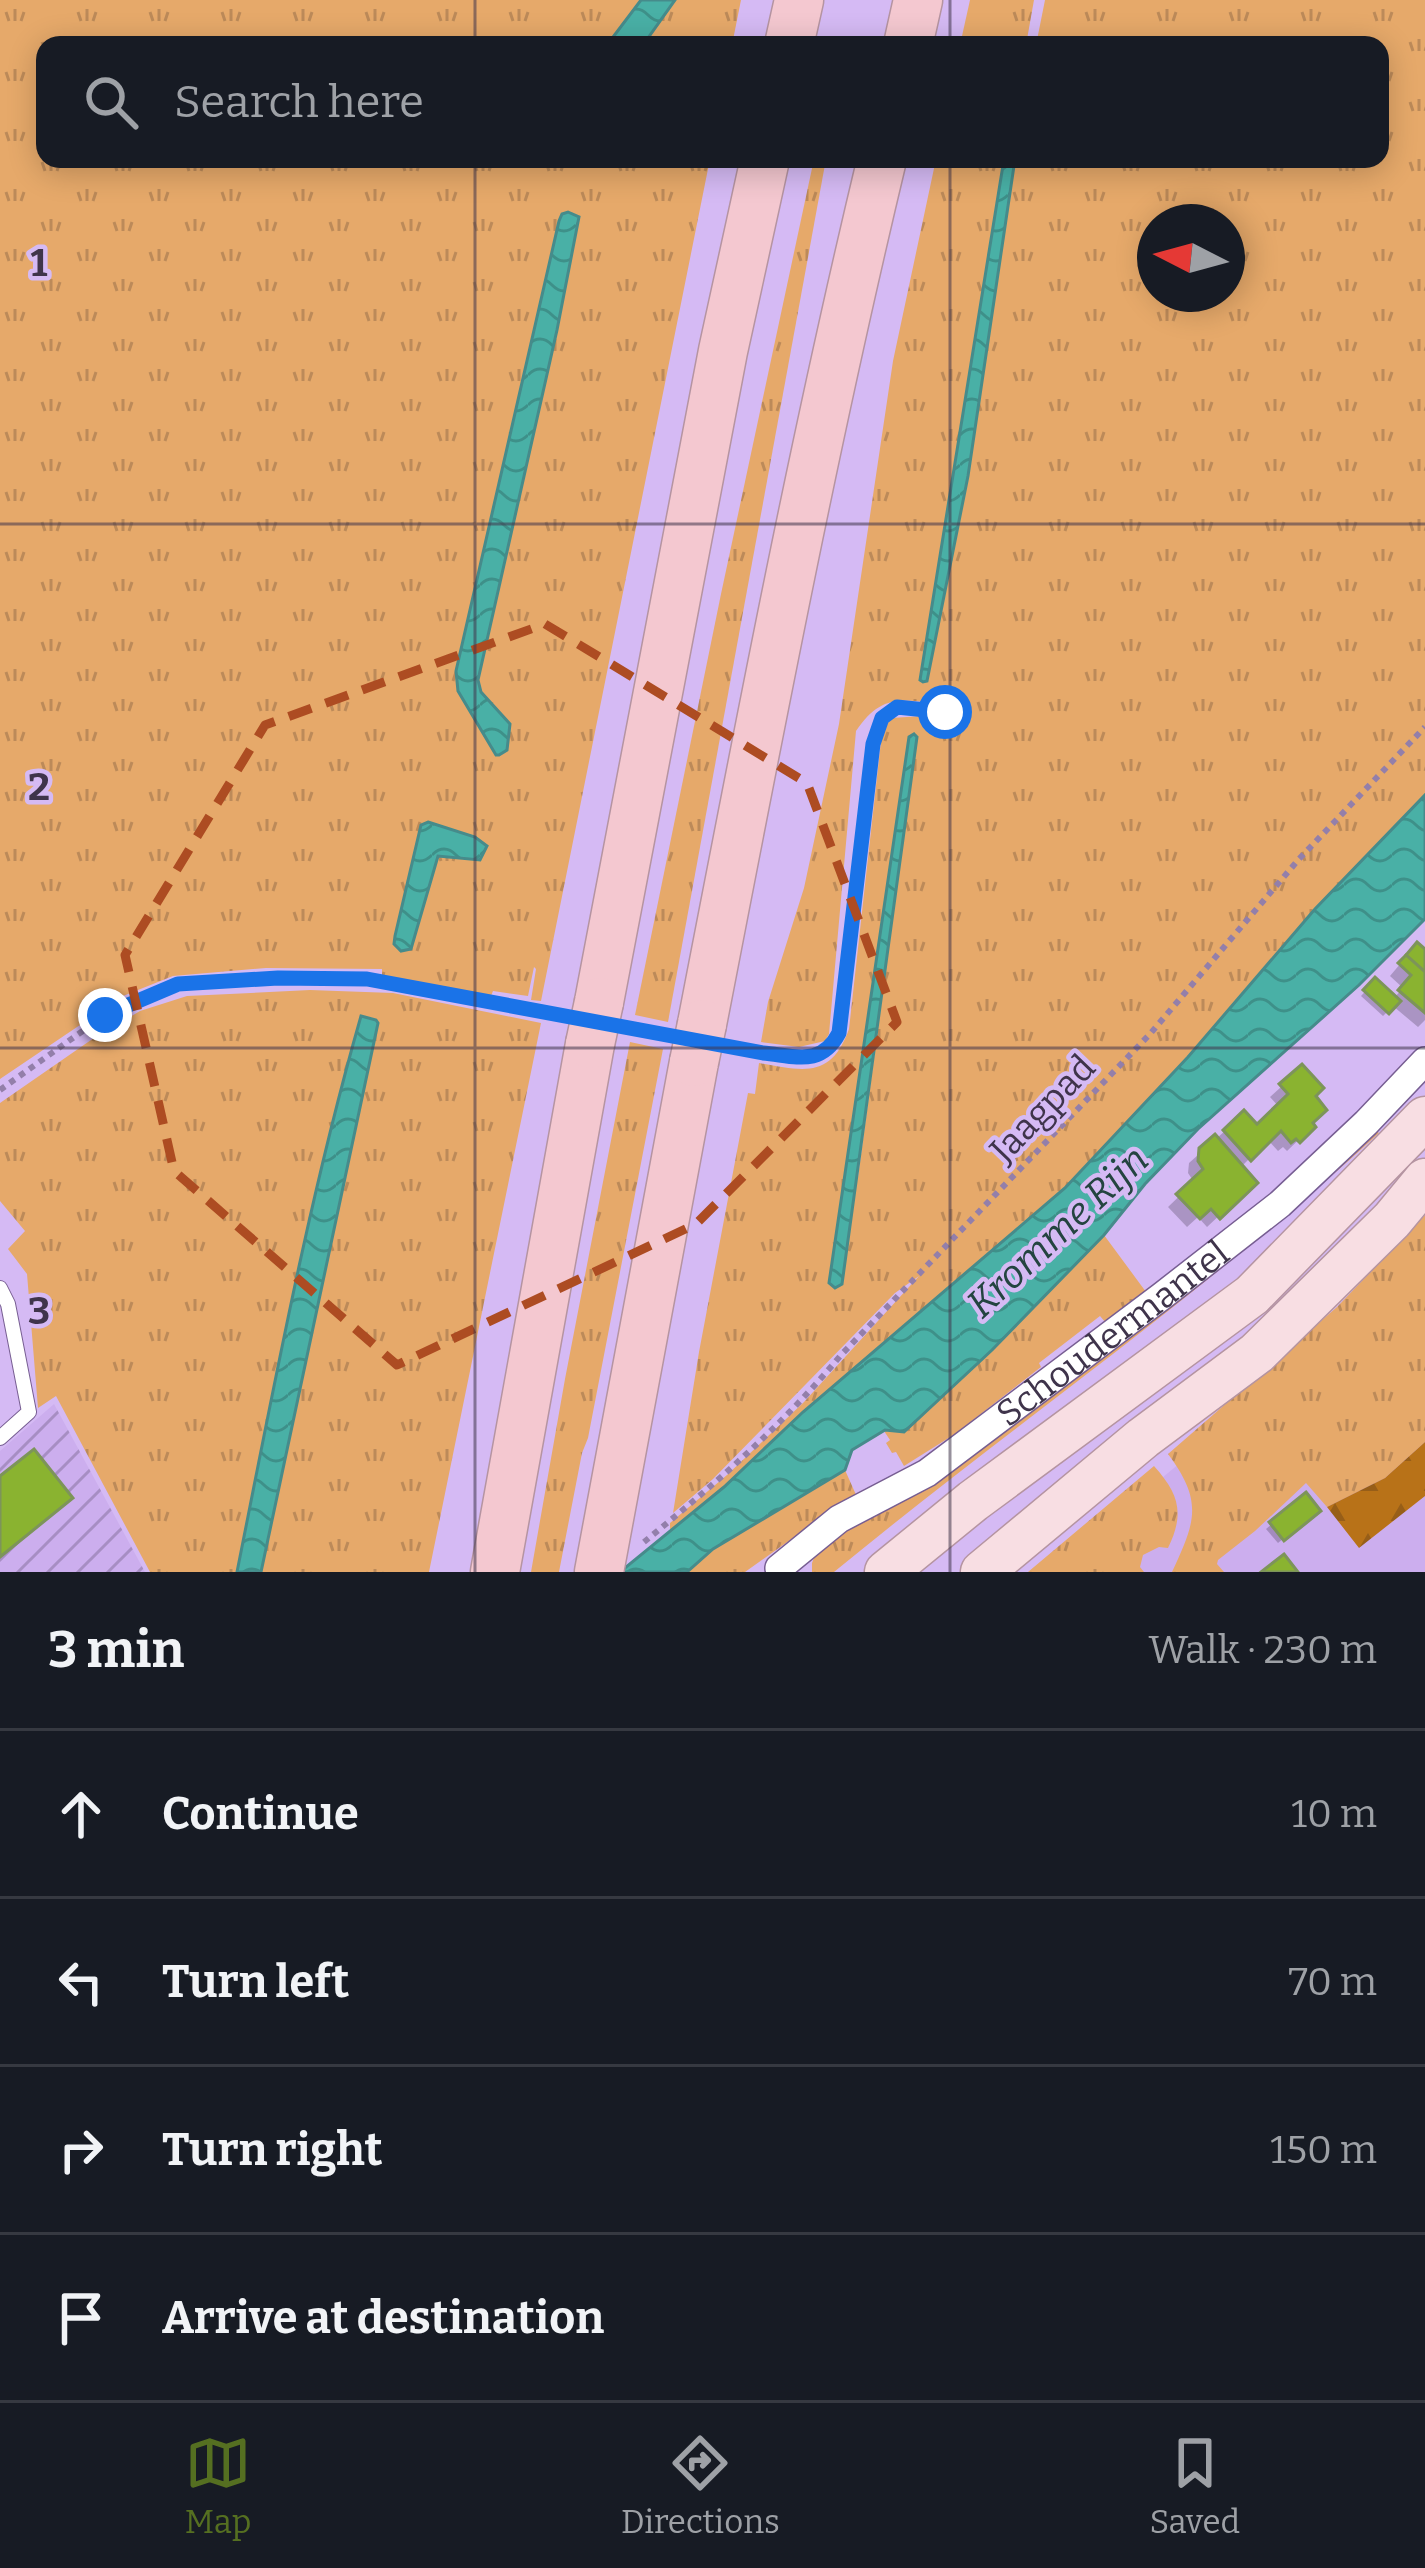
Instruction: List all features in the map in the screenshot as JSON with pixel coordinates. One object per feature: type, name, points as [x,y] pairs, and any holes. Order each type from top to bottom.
[{"type":"highway","points":[[791,36],[799,0]]},
{"type":"highway","points":[[910,36],[918,0]]},
{"type":"highway","points":[[495,1572],[724,350],[763,168]]},
{"type":"highway","points":[[603,1552],[765,697],[880,168]]},
{"type":"main road","name":"Schoudermantel","points":[[886,1572],[1252,1295],[1425,1118]]},
{"type":"main road","points":[[982,1572],[1143,1438],[1258,1353],[1392,1220],[1425,1180]]},
{"type":"street","name":"Schoudermantel","points":[[782,1572],[779,1568],[838,1519],[926,1473],[1263,1217],[1366,1123],[1425,1061]]},
{"type":"lane","points":[[0,1288],[8,1304],[29,1412],[0,1438]]},
{"type":"path","points":[[0,1090],[105,1015],[178,984],[278,978],[367,979],[701,1042],[822,1056],[839,1033],[873,744],[882,718],[897,707],[945,712]]},
{"type":"path","name":"Jaagpad","points":[[681,1512],[813,1389],[1150,1034],[1299,859],[1425,727]]},
{"type":"highlighted area","points":[[545,624],[807,783],[897,1022],[696,1224],[397,1365],[174,1171],[125,955],[265,725]]},
{"type":"shaded area","points":[[1425,1277],[1425,1572],[1048,1572],[1214,1435]]},
{"type":"shaded area","points":[[54,1404],[145,1572],[0,1572],[0,1451]]},
{"type":"green space","points":[[0,0],[641,0],[614,36],[36,36],[36,168],[708,168],[541,1001],[531,1000],[534,967],[528,996],[493,991],[491,996],[382,977],[382,969],[266,968],[173,976],[123,996],[0,1079]],"holes":[[[559,221],[557,330],[478,680],[481,691],[510,724],[496,754],[458,692],[456,671]],[[428,822],[475,837],[480,860],[439,856],[412,948],[395,936],[421,826]]]},
{"type":"green space","points":[[675,0],[741,0],[734,36],[649,36]]},
{"type":"green space","points":[[970,0],[1034,0],[1028,36],[962,36]]},
{"type":"green space","points":[[1045,0],[1425,0],[1425,795],[1315,909],[1188,1057],[1065,1188],[670,1530],[670,1523],[804,1402],[919,1276],[895,1293],[713,1479],[673,1513],[748,1093],[755,1094],[759,1063],[814,1068],[834,1057],[842,1045],[849,1029],[882,732],[891,718],[923,716],[930,703],[888,703],[856,731],[829,1034],[825,1041],[799,1047],[761,1042],[768,1002],[804,888],[839,724],[893,361],[934,168],[1003,168],[920,679],[968,476],[1014,168],[1389,168],[1389,36],[1038,36]],"holes":[[[909,737],[917,738],[858,1177],[854,1117]]]},
{"type":"green space","points":[[812,168],[824,168],[668,1022],[635,1015]]},
{"type":"green space","points":[[310,990],[393,993],[541,1023],[429,1572],[150,1572],[56,1396],[38,1408],[27,1274],[8,1249],[25,1231],[0,1201],[0,1103],[140,1011],[187,996]]},
{"type":"green space","points":[[630,1042],[663,1049],[559,1572],[531,1572],[565,1379]]},
{"type":"green space","points":[[1375,1130],[1379,1133],[1314,1191],[1178,1303],[834,1572],[812,1572],[817,1550]]},
{"type":"green space","points":[[1425,1215],[1425,1442],[1385,1478],[1327,1507],[1306,1483],[1218,1560],[1224,1572],[1172,1572],[1192,1512],[1187,1485],[1168,1454],[1337,1307]]},
{"type":"green space","points":[[1104,1235],[1149,1296],[1106,1323],[1100,1316],[955,1434],[904,1466],[886,1443],[890,1440],[884,1431],[905,1431]]},
{"type":"green space","points":[[1425,1442],[1425,1496],[1359,1548],[1327,1507],[1385,1478]]},
{"type":"green space","points":[[1154,1466],[1174,1495],[1178,1514],[1168,1548],[1143,1555],[1140,1567],[1144,1572],[1028,1572]]},
{"type":"green space","points":[[845,1470],[857,1497],[745,1572],[687,1572],[713,1549]]},
{"type":"water","points":[[641,0],[675,0],[649,36],[614,36]]},
{"type":"water","points":[[1003,168],[1014,168],[968,476],[927,681],[920,680]]},
{"type":"water","points":[[568,212],[579,217],[478,680],[481,692],[510,724],[507,750],[496,755],[458,691],[456,671],[559,221]]},
{"type":"water","points":[[914,734],[842,1284],[835,1288],[829,1283],[909,737]]},
{"type":"water","name":"Kromme Rijn","points":[[1425,795],[1425,919],[1359,985],[1198,1129],[992,1350],[904,1432],[885,1430],[852,1450],[845,1470],[713,1549],[687,1572],[620,1572],[1065,1188],[1188,1057],[1315,909]]},
{"type":"water","points":[[428,822],[475,837],[487,846],[480,860],[438,856],[411,949],[401,951],[394,944],[395,936],[421,825]]},
{"type":"water","points":[[361,1016],[378,1023],[261,1572],[237,1572],[309,1223]]},
{"type":"building","points":[[1417,942],[1425,949],[1425,972],[1406,955]]},
{"type":"building","points":[[1406,955],[1425,972],[1425,1013],[1398,990],[1411,975],[1398,963]]},
{"type":"building","points":[[1375,977],[1401,1001],[1389,1014],[1363,990]]},
{"type":"building","points":[[1302,1064],[1324,1088],[1316,1096],[1327,1110],[1300,1143],[1296,1139],[1291,1143],[1281,1131],[1251,1161],[1223,1130],[1244,1110],[1257,1124],[1288,1094],[1279,1084]]},
{"type":"building","points":[[1215,1134],[1258,1183],[1220,1219],[1211,1209],[1200,1219],[1176,1194],[1203,1169],[1199,1148]]},
{"type":"building","points":[[34,1449],[73,1498],[0,1557],[0,1476]]},
{"type":"building","points":[[1306,1492],[1321,1511],[1284,1541],[1269,1522]]},
{"type":"building","points":[[1284,1554],[1298,1572],[1261,1572]]},
{"type":"route","points":[[105,1015],[178,984],[367,979],[763,1053],[822,1056],[839,1033],[873,744],[882,718],[897,707],[945,712]]}]
